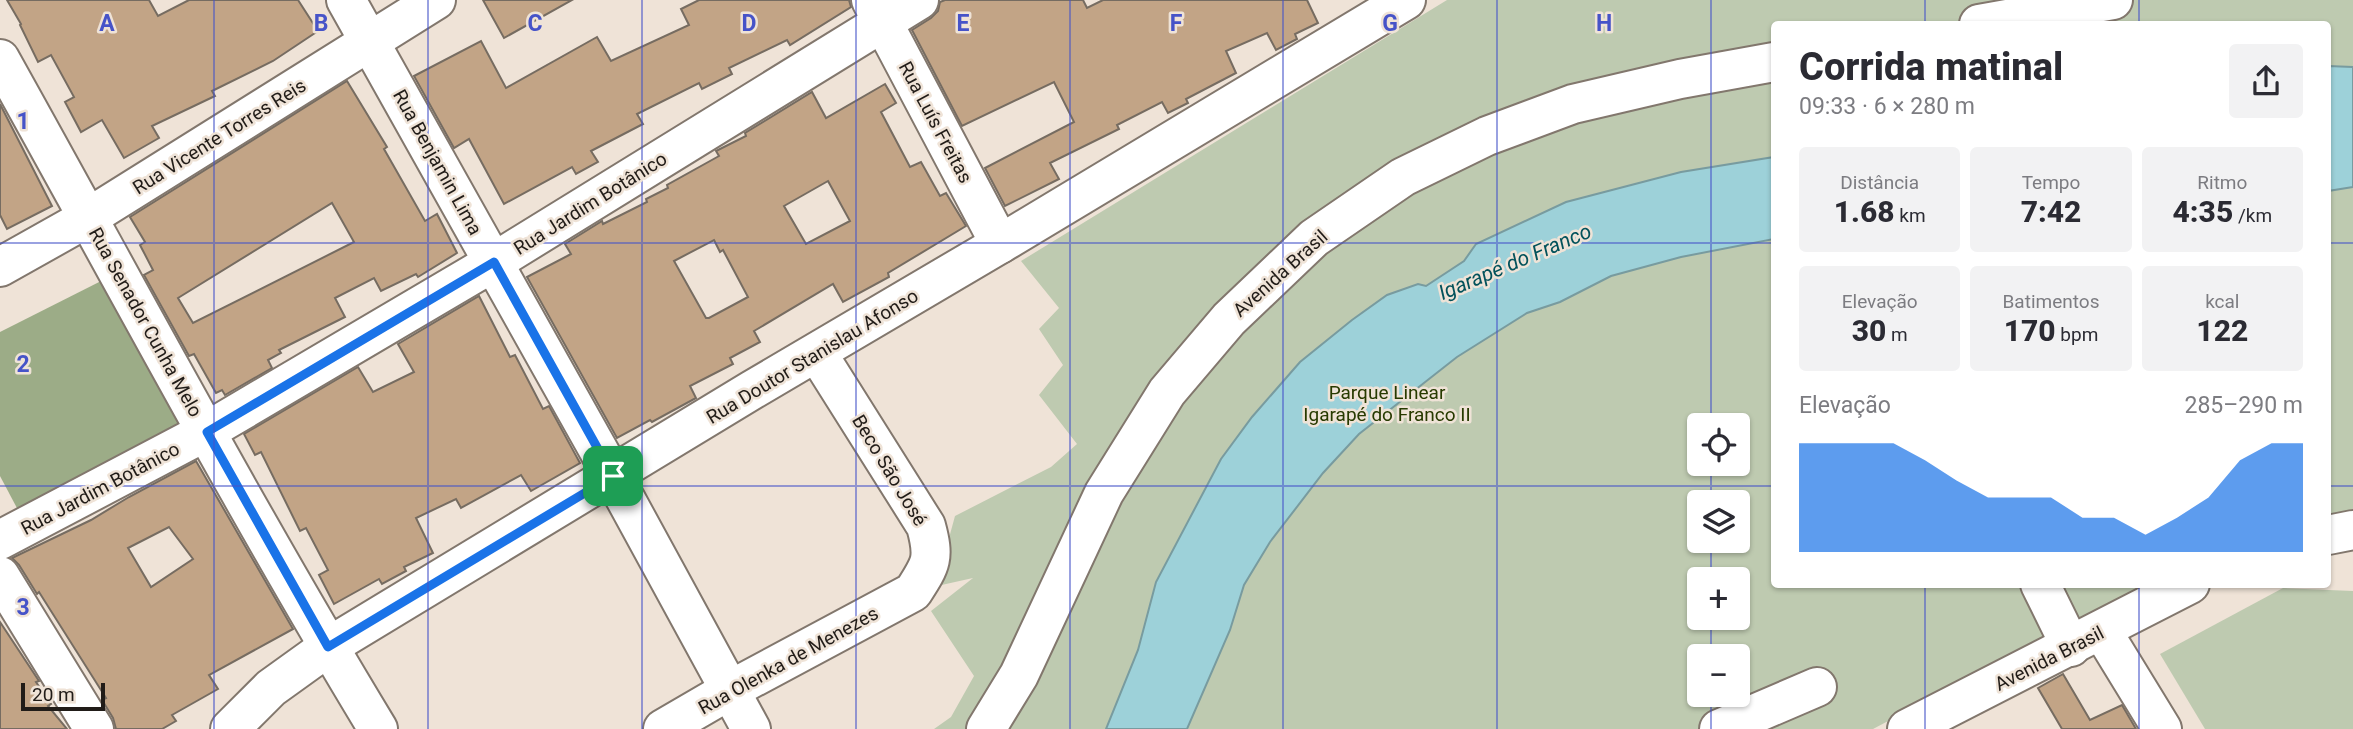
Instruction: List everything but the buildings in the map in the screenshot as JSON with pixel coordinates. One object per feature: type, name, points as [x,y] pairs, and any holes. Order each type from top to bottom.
[{"type":"main road","name":"Rua Benjamin Lima","points":[[346,0],[613,476],[751,729]]},
{"type":"main road","name":"Rua Vicente Torres Reis","points":[[0,267],[89,217],[436,0]]},
{"type":"main road","name":"Rua Jardim Botânico","points":[[0,540],[207,432],[494,262],[877,11],[919,0]]},
{"type":"main road","points":[[1996,21],[2113,0]]},
{"type":"main road","name":"Rua Doutor Stanislau Afonso","points":[[230,729],[271,688],[328,647],[751,390],[1000,244],[1401,2]]},
{"type":"main road","name":"Rua Luís Freitas","points":[[877,11],[1000,244]]},
{"type":"main road","name":"Rua Senador Cunha Melo","points":[[0,59],[328,647],[378,729]]},
{"type":"main road","name":"Avenida Brasil","points":[[986,729],[1018,675],[1104,493],[1167,393],[1229,318],[1314,239],[1403,177],[1487,136],[1573,104],[1680,79],[1771,63]]},
{"type":"main road","name":"Beco São José","points":[[817,353],[926,526],[931,546],[929,566],[913,592]]},
{"type":"main road","points":[[2331,534],[2353,530]]},
{"type":"main road","points":[[0,576],[84,715]]},
{"type":"main road","points":[[2043,588],[2162,729]]},
{"type":"main road","name":"Avenida Brasil","points":[[1907,729],[2182,588]]},
{"type":"main road","name":"Rua Olenka de Menezes","points":[[663,729],[913,592]]},
{"type":"main road","points":[[1719,729],[1817,687]]},
{"type":"green space","name":"Parque Linear Igarapé do Franco II","points":[[1447,0],[2353,0],[2353,509],[2331,515],[2331,21],[1771,21],[1771,588],[2146,588],[2100,609],[1873,729],[934,729],[951,717],[974,676],[931,611],[973,578],[937,586],[948,569],[946,549],[955,516],[1051,467],[1077,444],[1039,395],[1063,365],[1039,329],[1059,308],[1021,261]]},
{"type":"green space","points":[[117,273],[182,424],[18,510],[0,476],[0,332]]},
{"type":"green space","points":[[2283,588],[2353,591],[2353,729],[2205,729],[2160,654]]},
{"type":"water","points":[[2331,66],[2353,67],[2353,187],[2331,191]]},
{"type":"water","name":"Igarapé do Franco","points":[[1771,157],[1771,240],[1681,257],[1611,276],[1560,302],[1527,313],[1457,357],[1359,434],[1323,473],[1270,542],[1244,585],[1230,630],[1187,729],[1106,729],[1138,650],[1156,582],[1221,459],[1252,417],[1300,362],[1387,295],[1418,284],[1426,286],[1464,261],[1476,244],[1566,202],[1681,172]]},
{"type":"route","points":[[494,262],[613,476],[328,647],[207,432],[494,262]]}]
